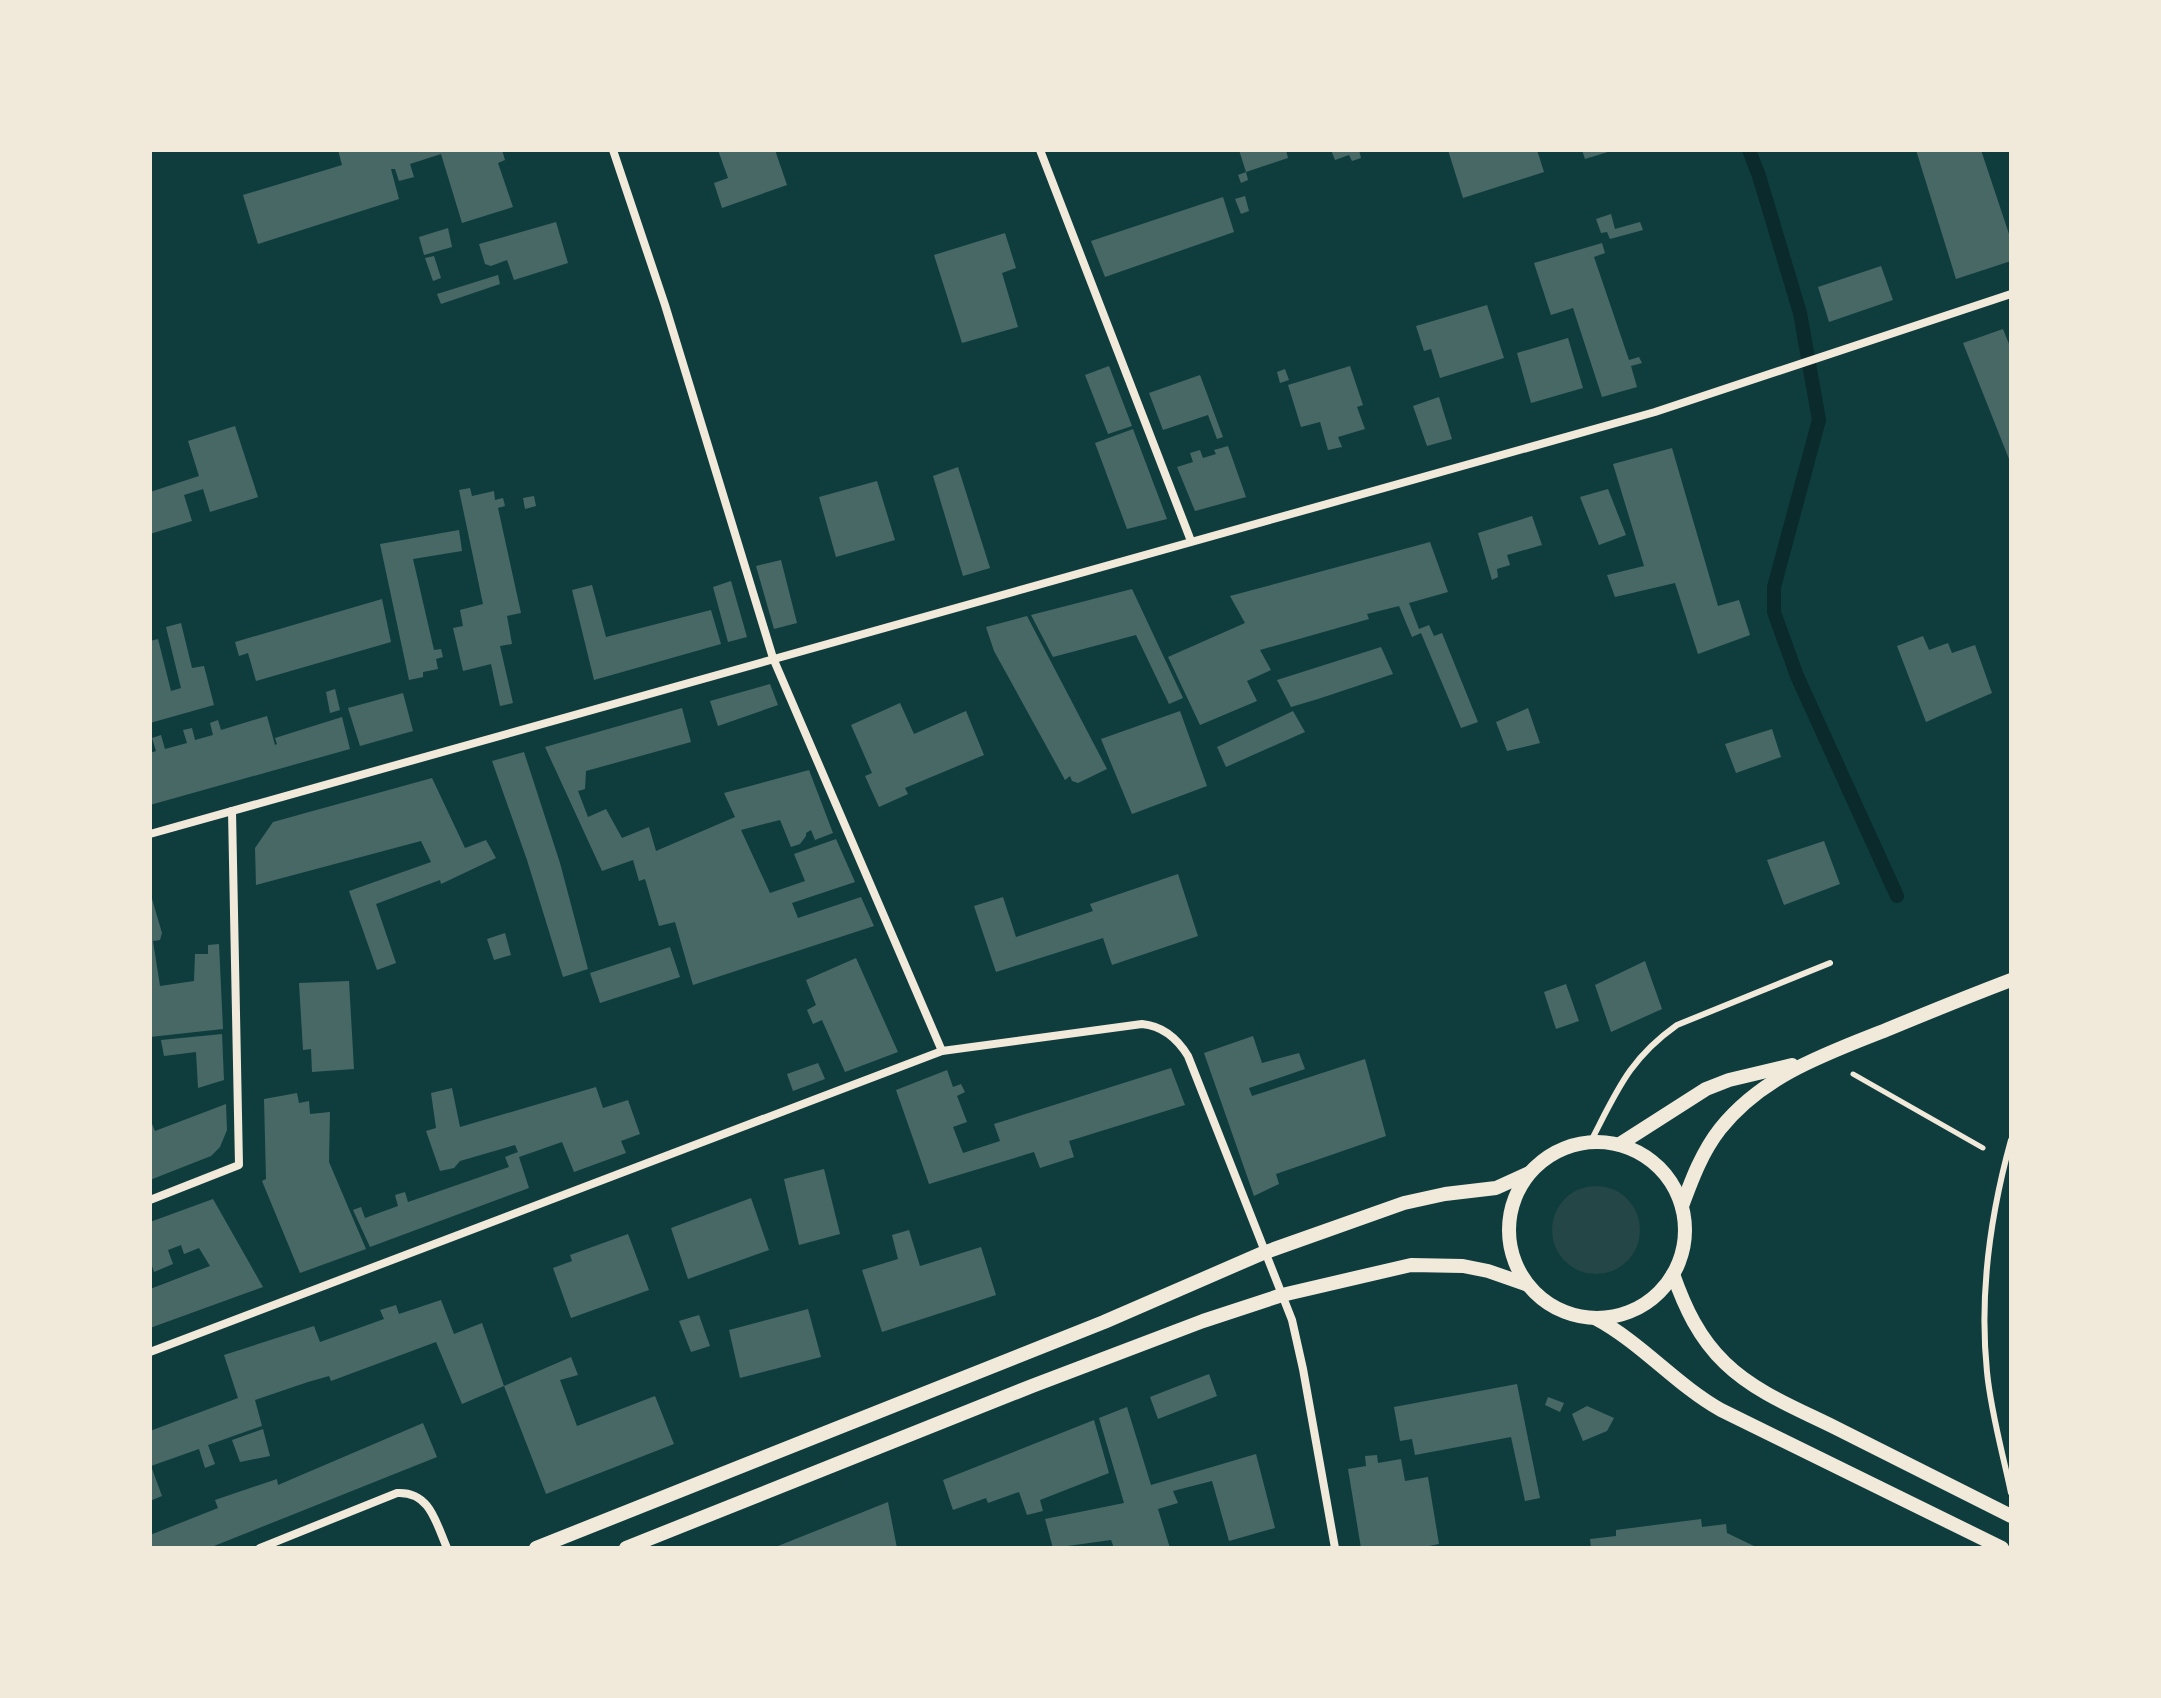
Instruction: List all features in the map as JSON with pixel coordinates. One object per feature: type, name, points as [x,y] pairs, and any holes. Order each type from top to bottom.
[{"type":"street","points":[[613,150],[661,292],[773,658],[942,1051]]},
{"type":"street","points":[[1043,151],[1191,541]]},
{"type":"street","points":[[150,834],[1615,424],[2011,294]]},
{"type":"street","points":[[150,1200],[239,1165],[232,811]]},
{"type":"street","points":[[1620,1144],[1706,1089],[1814,1058],[2011,980]]},
{"type":"street","points":[[150,1352],[942,1051],[1142,1024],[1162,1029],[1182,1046],[1188,1056],[1263,1253],[1292,1320],[1335,1548]]},
{"type":"street","points":[[1682,1206],[1693,1176],[1721,1128],[1762,1088],[1814,1058]]},
{"type":"street","points":[[1591,1141],[1620,1144],[1644,1155],[1664,1172],[1678,1194],[1686,1234],[1680,1262],[1646,1304],[1621,1315],[1582,1317],[1558,1309],[1528,1285],[1515,1262],[1508,1222],[1515,1196],[1529,1173],[1550,1154],[1591,1141]]},
{"type":"street","points":[[536,1548],[1104,1322],[1263,1253],[1404,1203],[1496,1188],[1529,1173]]},
{"type":"street","points":[[626,1548],[1032,1386],[1203,1321],[1282,1295],[1411,1265],[1463,1266],[1528,1285]]},
{"type":"street","points":[[1673,1274],[1682,1300],[1699,1331],[1711,1348],[1740,1376],[1784,1402],[2011,1516]]},
{"type":"street","points":[[1595,1318],[1635,1342],[1701,1399],[2002,1548]]},
{"type":"street","points":[[260,1548],[397,1493],[408,1492],[420,1497],[430,1508],[447,1548]]},
{"type":"lane","points":[[1591,1141],[1626,1073],[1659,1037],[1677,1025],[1830,963]]},
{"type":"lane","points":[[2011,1140],[1989,1246],[1984,1333],[1987,1376],[2011,1493]]},
{"type":"path","points":[[1814,1058],[2008,1163]]},
{"type":"shaded area","points":[[1596,1186],[1621,1193],[1633,1205],[1640,1230],[1633,1255],[1621,1267],[1596,1274],[1571,1267],[1559,1255],[1552,1230],[1559,1205],[1571,1193]]},
{"type":"building","points":[[338,150],[502,150],[505,160],[498,163],[513,207],[462,223],[441,154],[410,164],[414,177],[399,181],[395,169],[391,169],[399,199],[258,244],[243,195],[342,165]]},
{"type":"building","points":[[718,150],[775,150],[787,185],[722,208],[714,183],[728,178]]},
{"type":"building","points":[[1239,150],[1286,150],[1288,158],[1246,172]]},
{"type":"building","points":[[1331,150],[1359,150],[1361,158],[1352,161],[1349,155],[1335,160]]},
{"type":"building","points":[[1448,150],[1537,150],[1544,172],[1463,198]]},
{"type":"building","points":[[1582,150],[1611,150],[1611,151],[1585,159]]},
{"type":"building","points":[[1916,150],[1981,150],[2011,240],[2011,261],[1956,279]]},
{"type":"building","points":[[1246,172],[1248,180],[1241,183],[1238,175]]},
{"type":"building","points":[[1245,196],[1249,211],[1241,214],[1235,199]]},
{"type":"building","points":[[1223,197],[1234,232],[1105,277],[1091,241]]},
{"type":"building","points":[[1611,214],[1615,229],[1640,222],[1643,230],[1610,239],[1607,232],[1601,233],[1596,219]]},
{"type":"building","points":[[556,222],[568,263],[514,280],[507,260],[491,266],[485,264],[479,244]]},
{"type":"building","points":[[448,228],[452,247],[424,255],[419,237]]},
{"type":"building","points":[[1005,233],[1016,268],[1002,273],[1018,327],[962,343],[934,255]]},
{"type":"building","points":[[1602,243],[1605,253],[1594,257],[1629,360],[1639,357],[1642,363],[1631,366],[1637,387],[1602,397],[1573,308],[1551,315],[1534,263]]},
{"type":"building","points":[[434,256],[441,278],[433,281],[425,258]]},
{"type":"building","points":[[1881,266],[1893,300],[1829,322],[1818,287]]},
{"type":"building","points":[[498,275],[500,284],[441,304],[437,294]]},
{"type":"building","points":[[1487,305],[1504,358],[1440,378],[1431,349],[1424,351],[1416,326]]},
{"type":"building","points":[[2003,329],[2011,349],[2011,464],[1963,343]]},
{"type":"building","points":[[1568,338],[1583,388],[1531,403],[1517,353]]},
{"type":"building","points":[[1109,366],[1132,426],[1108,434],[1085,375]]},
{"type":"building","points":[[1350,366],[1363,405],[1357,407],[1365,429],[1338,437],[1342,447],[1328,450],[1320,422],[1301,427],[1288,385]]},
{"type":"building","points":[[1285,369],[1289,380],[1280,383],[1277,372]]},
{"type":"building","points":[[1200,375],[1223,437],[1217,439],[1208,415],[1163,430],[1149,393]]},
{"type":"building","points":[[1439,397],[1452,439],[1427,446],[1413,406]]},
{"type":"building","points":[[235,426],[258,497],[210,512],[203,489],[184,495],[192,521],[150,534],[150,492],[199,476],[188,441]]},
{"type":"building","points":[[1133,429],[1167,519],[1127,529],[1095,443]]},
{"type":"building","points":[[1228,446],[1246,497],[1195,511],[1177,467],[1193,462],[1190,453],[1200,450],[1203,458],[1216,454],[1214,450]]},
{"type":"building","points":[[1672,448],[1718,606],[1739,600],[1750,635],[1698,654],[1675,583],[1615,597],[1607,575],[1644,566],[1613,464]]},
{"type":"building","points":[[958,467],[990,568],[963,576],[933,476]]},
{"type":"building","points":[[877,481],[895,540],[836,557],[819,497]]},
{"type":"building","points":[[470,488],[472,496],[494,491],[495,500],[503,498],[505,506],[498,508],[521,613],[507,616],[512,644],[500,646],[513,703],[500,706],[491,664],[463,671],[453,628],[463,626],[460,610],[483,604],[459,490]]},
{"type":"building","points":[[1608,489],[1626,535],[1599,545],[1580,497]]},
{"type":"building","points":[[534,496],[536,506],[525,509],[523,498]]},
{"type":"building","points":[[1532,516],[1542,545],[1507,555],[1510,565],[1497,569],[1498,577],[1492,580],[1478,533]]},
{"type":"building","points":[[459,530],[462,551],[413,559],[434,650],[441,649],[443,657],[436,659],[438,669],[423,672],[423,677],[409,680],[380,544]]},
{"type":"building","points":[[1430,542],[1448,592],[1409,603],[1419,629],[1429,625],[1434,636],[1442,633],[1478,722],[1461,728],[1421,633],[1412,637],[1399,606],[1367,614],[1369,619],[1260,650],[1271,670],[1247,681],[1257,701],[1200,725],[1168,657],[1245,623],[1230,596]]},
{"type":"building","points":[[781,560],[797,623],[774,629],[756,566]]},
{"type":"building","points":[[731,581],[747,637],[728,642],[713,587]]},
{"type":"building","points":[[592,585],[606,637],[711,610],[721,644],[594,680],[572,590]]},
{"type":"building","points":[[1132,589],[1183,698],[1169,704],[1136,635],[1053,657],[1031,615]]},
{"type":"building","points":[[382,599],[391,642],[256,681],[248,653],[239,656],[235,642]]},
{"type":"building","points":[[1027,616],[1107,769],[1078,783],[1072,781],[1070,776],[1065,780],[994,651],[986,627]]},
{"type":"building","points":[[181,623],[192,668],[204,666],[214,705],[150,723],[150,641],[158,639],[171,691],[181,688],[166,627]]},
{"type":"building","points":[[1923,636],[1929,650],[1948,643],[1952,653],[1975,645],[1992,693],[1926,722],[1897,646]]},
{"type":"building","points":[[1381,647],[1393,674],[1318,699],[1291,707],[1277,680]]},
{"type":"building","points":[[770,684],[778,705],[718,726],[710,701]]},
{"type":"building","points":[[335,689],[340,710],[330,713],[326,692]]},
{"type":"building","points":[[403,693],[413,731],[360,746],[348,708]]},
{"type":"building","points":[[900,703],[914,734],[966,711],[984,755],[905,788],[908,794],[879,807],[865,776],[872,773],[851,725]]},
{"type":"building","points":[[682,708],[691,742],[586,771],[585,789],[578,791],[588,817],[606,809],[622,838],[649,827],[656,851],[735,817],[724,793],[809,770],[833,833],[815,840],[811,830],[800,844],[791,847],[780,820],[741,830],[770,893],[805,881],[794,854],[836,839],[855,882],[792,903],[798,918],[861,897],[874,926],[693,985],[675,922],[659,926],[645,879],[639,881],[633,860],[602,871],[545,747]]},
{"type":"building","points":[[1528,708],[1540,743],[1507,751],[1496,722]]},
{"type":"building","points":[[1180,711],[1207,786],[1132,814],[1101,739]]},
{"type":"building","points":[[1293,711],[1305,732],[1226,767],[1217,747]]},
{"type":"building","points":[[267,716],[275,745],[275,738],[342,717],[350,749],[150,805],[150,753],[156,751],[152,738],[161,735],[165,749],[187,743],[183,730],[192,728],[195,740],[213,735],[210,723],[218,720],[221,730]]},
{"type":"building","points":[[1772,729],[1781,757],[1736,773],[1725,744]]},
{"type":"building","points":[[524,752],[560,863],[588,969],[563,977],[492,761]]},
{"type":"building","points":[[432,778],[465,848],[486,840],[496,858],[441,884],[440,880],[376,904],[396,963],[377,970],[349,891],[431,862],[421,841],[256,885],[255,848],[273,822]]},
{"type":"building","points":[[1824,841],[1840,884],[1784,905],[1767,860]]},
{"type":"building","points":[[1178,874],[1198,936],[1112,965],[1103,938],[996,972],[974,906],[1003,897],[1016,937],[1093,911],[1090,904]]},
{"type":"building","points":[[150,892],[162,933],[160,940],[153,941],[160,986],[194,981],[195,954],[208,954],[208,945],[219,944],[223,1029],[150,1037]]},
{"type":"building","points":[[505,933],[511,955],[494,960],[487,939]]},
{"type":"building","points":[[670,947],[680,977],[600,1003],[590,973]]},
{"type":"building","points":[[856,958],[898,1052],[845,1072],[822,1020],[813,1024],[807,1010],[816,1005],[806,980]]},
{"type":"building","points":[[1645,961],[1662,1009],[1611,1032],[1595,985]]},
{"type":"building","points":[[349,981],[354,1069],[312,1072],[311,1049],[303,1050],[299,983]]},
{"type":"building","points":[[1566,984],[1579,1021],[1556,1029],[1544,992]]},
{"type":"building","points":[[222,1034],[224,1080],[198,1088],[196,1052],[164,1056],[161,1040]]},
{"type":"building","points":[[1253,1036],[1262,1063],[1299,1053],[1305,1069],[1249,1088],[1252,1096],[1365,1059],[1386,1136],[1276,1174],[1279,1184],[1254,1196],[1204,1053]]},
{"type":"building","points":[[818,1063],[825,1079],[793,1091],[787,1074]]},
{"type":"building","points":[[1171,1068],[1185,1105],[1069,1141],[1074,1157],[1040,1168],[1034,1152],[929,1184],[896,1090],[947,1070],[953,1087],[961,1084],[965,1092],[957,1096],[967,1122],[953,1127],[963,1153],[1000,1141],[994,1124]]},
{"type":"building","points":[[596,1087],[603,1108],[628,1100],[640,1134],[621,1141],[626,1153],[574,1172],[562,1142],[519,1157],[529,1188],[370,1247],[353,1210],[361,1207],[365,1218],[398,1206],[395,1195],[405,1192],[408,1202],[509,1167],[505,1157],[518,1152],[515,1145],[460,1161],[454,1168],[440,1171],[426,1131],[436,1128],[431,1093],[452,1088],[460,1127]]},
{"type":"building","points":[[297,1093],[299,1103],[309,1101],[310,1114],[330,1112],[329,1162],[366,1249],[300,1273],[262,1181],[266,1179],[264,1099]]},
{"type":"building","points":[[226,1104],[227,1130],[220,1147],[211,1156],[150,1180],[150,1119],[155,1131]]},
{"type":"building","points":[[824,1169],[840,1234],[799,1245],[784,1179]]},
{"type":"building","points":[[751,1198],[769,1250],[688,1279],[671,1228]]},
{"type":"building","points":[[213,1199],[263,1287],[150,1328],[150,1289],[210,1266],[199,1248],[184,1254],[181,1245],[168,1250],[173,1264],[154,1272],[150,1260],[150,1222]]},
{"type":"building","points":[[909,1230],[920,1266],[981,1247],[996,1295],[882,1332],[862,1270],[898,1259],[892,1235]]},
{"type":"building","points":[[628,1234],[649,1290],[571,1318],[553,1268],[572,1261],[570,1255]]},
{"type":"building","points":[[441,1300],[454,1334],[482,1323],[504,1386],[462,1404],[436,1342],[331,1381],[329,1376],[308,1382],[255,1400],[262,1426],[208,1445],[215,1464],[205,1468],[199,1449],[151,1466],[162,1496],[150,1501],[150,1431],[238,1398],[224,1355],[314,1326],[320,1342],[384,1319],[380,1310],[396,1305],[399,1314]]},
{"type":"building","points":[[808,1309],[821,1357],[740,1378],[729,1330]]},
{"type":"building","points":[[699,1315],[710,1346],[691,1352],[679,1321]]},
{"type":"building","points":[[571,1357],[578,1375],[560,1380],[577,1426],[655,1396],[674,1444],[546,1494],[504,1386]]},
{"type":"building","points":[[1209,1374],[1217,1396],[1158,1419],[1150,1397]]},
{"type":"building","points":[[1517,1384],[1540,1498],[1525,1501],[1511,1437],[1415,1455],[1412,1439],[1400,1441],[1394,1407]]},
{"type":"building","points":[[1548,1397],[1564,1403],[1560,1412],[1545,1405]]},
{"type":"building","points":[[1587,1406],[1614,1418],[1607,1431],[1583,1441],[1572,1414]]},
{"type":"building","points":[[1127,1407],[1151,1485],[1256,1454],[1275,1528],[1229,1541],[1212,1481],[1173,1491],[1178,1503],[1158,1509],[1170,1548],[1114,1548],[1111,1540],[1053,1548],[1045,1519],[1124,1503],[1099,1418]]},
{"type":"building","points":[[1094,1420],[1109,1473],[1040,1500],[1043,1511],[1027,1515],[1019,1492],[988,1503],[986,1498],[953,1510],[943,1480]]},
{"type":"building","points":[[423,1423],[437,1457],[209,1548],[150,1548],[150,1535],[218,1508],[215,1500],[277,1479],[278,1485]]},
{"type":"building","points":[[263,1429],[270,1456],[240,1462],[232,1440]]},
{"type":"building","points":[[1377,1455],[1378,1463],[1401,1459],[1405,1481],[1428,1477],[1439,1544],[1419,1548],[1361,1548],[1348,1469],[1366,1466],[1365,1456]]},
{"type":"building","points":[[888,1502],[897,1548],[773,1548]]},
{"type":"building","points":[[1701,1519],[1702,1527],[1726,1524],[1727,1533],[1758,1548],[1591,1548],[1590,1539],[1616,1536],[1616,1530]]},
{"type":"waterway","points":[[1749,150],[1800,313],[1819,420],[1774,587],[1774,612],[1797,676],[1897,896]]}]
